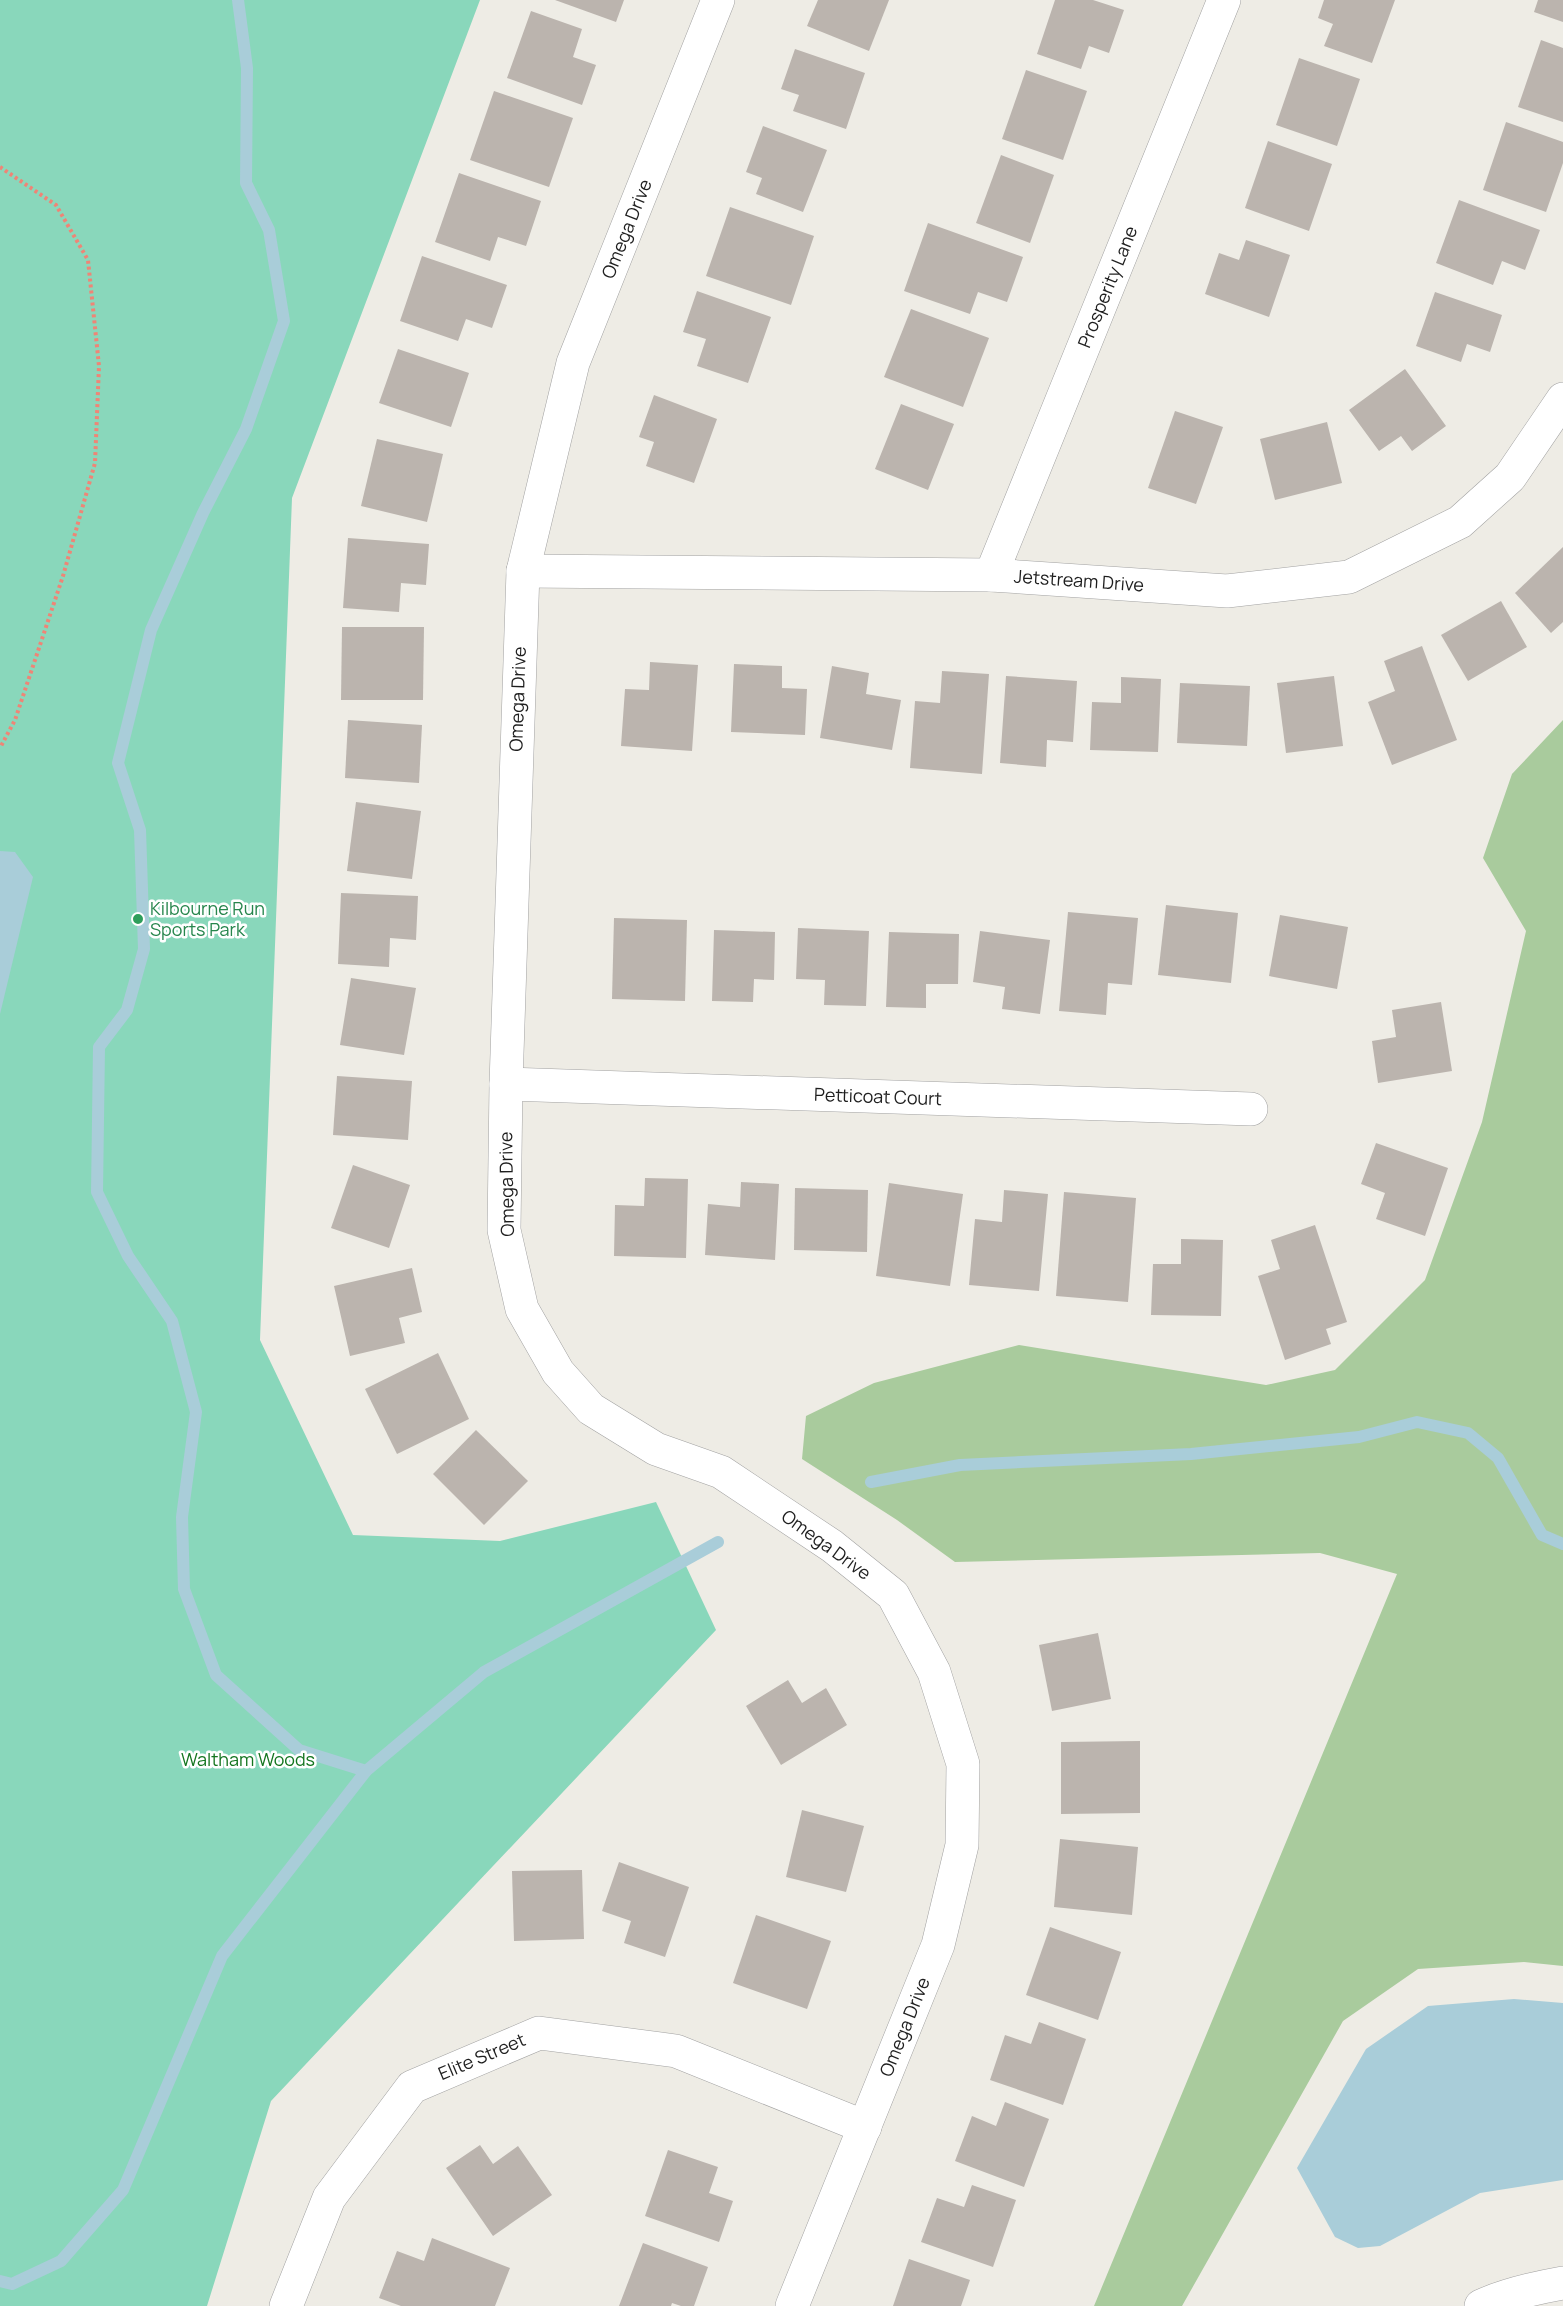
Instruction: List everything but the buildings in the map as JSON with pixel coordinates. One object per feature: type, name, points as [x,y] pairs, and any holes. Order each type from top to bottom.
[{"type":"street","name":"Omega Drive","points":[[718,0],[573,363],[523,571],[506,1084],[504,1230],[522,1309],[558,1372],[591,1409],[656,1449],[721,1472],[841,1553],[893,1595],[934,1672],[963,1764],[962,1845],[938,1945],[792,2306]]},
{"type":"street","name":"Prosperity Lane","points":[[991,575],[1224,0]]},
{"type":"street","name":"Jetstream Drive","points":[[523,571],[991,575],[1227,591],[1349,577],[1460,522],[1510,477],[1563,399]]},
{"type":"street","name":"Petticoat Court","points":[[506,1084],[1251,1109]]},
{"type":"street","name":"Elite Street","points":[[285,2306],[329,2198],[412,2087],[539,2033],[676,2051],[865,2127]]},
{"type":"street","points":[[1481,2306],[1493,2300],[1534,2288],[1563,2283]]},
{"type":"path","points":[[0,167],[56,205],[88,260],[99,366],[95,463],[63,576],[15,720],[0,748]]},
{"type":"green space","name":"Kilbourne Run Sports Park","points":[[0,0],[480,0],[292,498],[260,1340],[353,1535],[500,1541],[656,1502],[716,1630],[271,2101],[207,2306],[0,2306]]},
{"type":"green space","points":[[1563,720],[1563,1966],[1524,1962],[1418,1969],[1343,2021],[1182,2306],[1094,2306],[1397,1574],[1320,1553],[955,1562],[897,1520],[802,1459],[806,1416],[874,1383],[1019,1345],[1266,1385],[1335,1370],[1425,1280],[1482,1122],[1526,931],[1483,858],[1512,774]]},
{"type":"water","points":[[0,851],[15,852],[33,877],[0,1014]]},
{"type":"water","points":[[1514,1999],[1563,2003],[1563,2180],[1480,2193],[1380,2246],[1358,2248],[1335,2237],[1297,2168],[1366,2049],[1428,2006]]},
{"type":"waterway","points":[[238,0],[247,68],[246,183],[269,230],[284,321],[246,429],[203,513],[151,630],[118,763],[140,830],[144,949],[127,1010],[99,1047],[97,1192],[128,1256],[172,1321],[196,1412],[182,1517],[184,1589],[216,1675],[299,1750],[366,1771]]},
{"type":"waterway","points":[[871,1482],[960,1465],[1191,1454],[1359,1437],[1417,1422],[1468,1433],[1498,1458],[1542,1535],[1563,1544]]},
{"type":"waterway","points":[[0,2281],[12,2284],[61,2261],[123,2190],[222,1956],[366,1771],[484,1672],[718,1542]]},
{"type":"place","name":"Kilbourne Run Sports Park","points":[[138,919]]},
{"type":"park label","name":"Waltham Woods","points":[[248,1760]]}]
